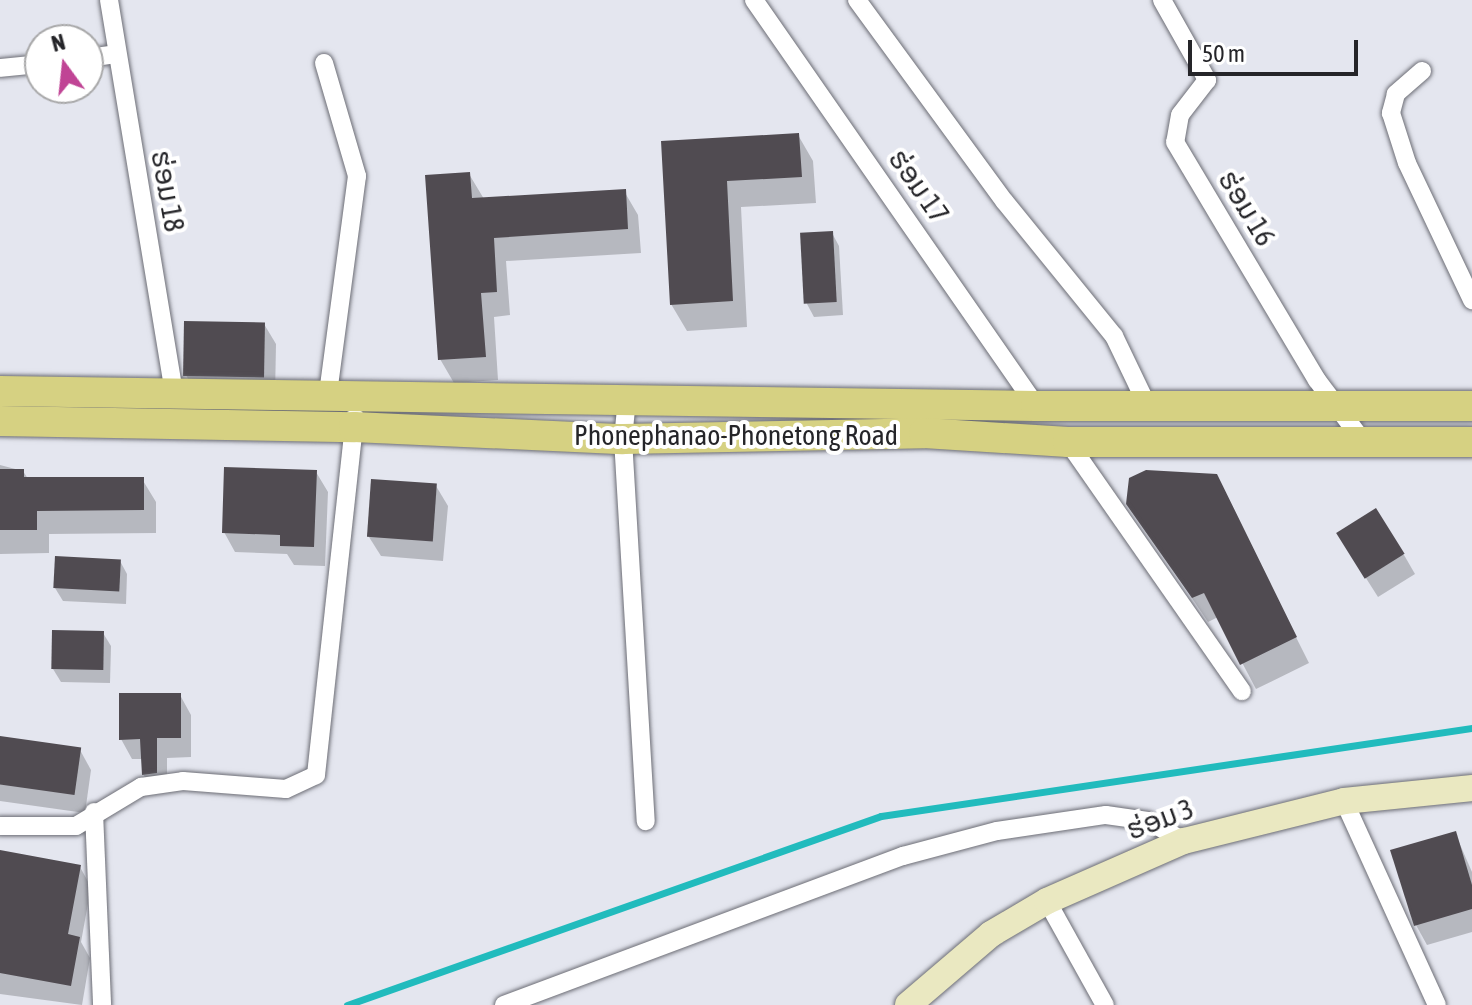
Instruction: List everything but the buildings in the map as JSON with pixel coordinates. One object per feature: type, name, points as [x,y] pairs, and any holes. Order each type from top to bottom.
[{"type":"main road","name":"Phonephanao-Phonetong Road","points":[[0,391],[627,399],[924,418],[1068,442],[1472,442]]},
{"type":"main road","name":"Phonephanao-Phonetong Road","points":[[0,421],[354,427],[623,439],[924,418],[1036,406],[1472,406]]},
{"type":"street","name":"ຮ່ອມ 18","points":[[109,0],[174,391]]},
{"type":"street","name":"ຮ່ອມ 17","points":[[754,0],[1036,406]]},
{"type":"street","points":[[857,0],[1005,202],[1114,336],[1147,405]]},
{"type":"street","name":"ຮ່ອມ 16","points":[[1162,0],[1207,80],[1180,115],[1175,142],[1333,404],[1363,441]]},
{"type":"street","points":[[104,56],[116,54]]},
{"type":"street","points":[[0,826],[65,828],[141,787],[183,781],[286,789],[316,775],[354,427],[343,394],[357,176],[324,63]]},
{"type":"street","points":[[0,68],[24,66]]},
{"type":"street","points":[[1422,71],[1396,94],[1391,113],[1407,163],[1472,300]]},
{"type":"street","points":[[627,399],[623,439],[646,821]]},
{"type":"street","points":[[1068,442],[1242,691]]},
{"type":"street","name":"ຮ່ອມ 3","points":[[908,1005],[991,934],[1047,901],[1184,841],[1344,801],[1472,788]]},
{"type":"street","points":[[1344,801],[1437,1005]]},
{"type":"street","points":[[94,812],[102,1005]]},
{"type":"street","points":[[504,1005],[903,856],[997,831],[1106,815],[1148,821],[1184,841]]},
{"type":"street","points":[[1047,901],[1105,1005]]},
{"type":"waterway","points":[[347,1005],[881,816],[1472,728]]}]
